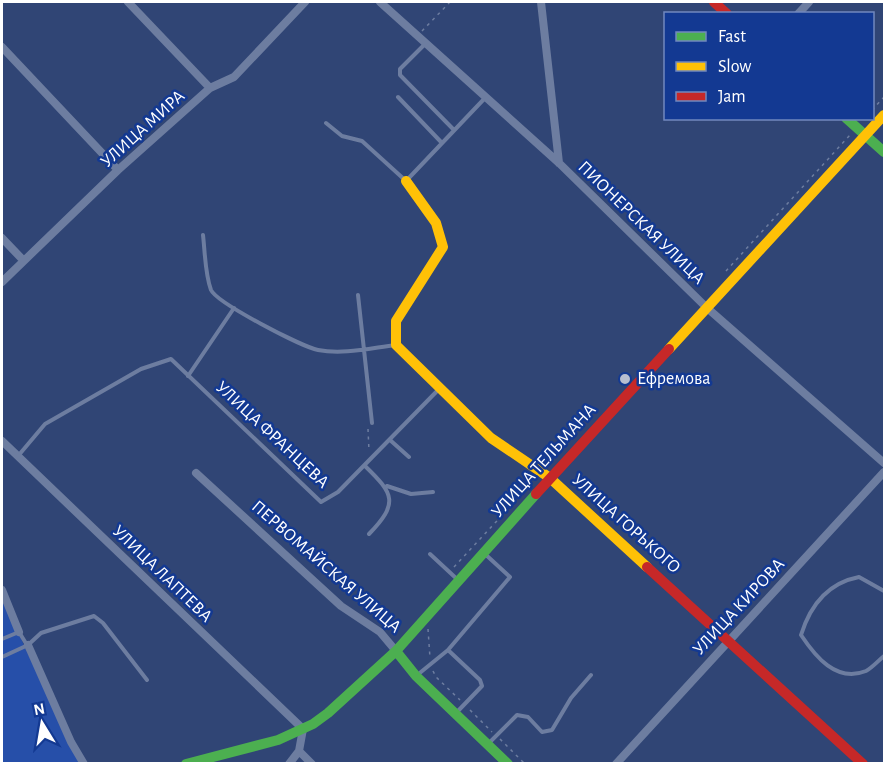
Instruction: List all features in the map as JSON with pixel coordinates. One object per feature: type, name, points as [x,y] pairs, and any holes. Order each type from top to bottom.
[{"type":"street","points":[[128,2],[210,88]]},
{"type":"street","name":"УЛИЦА МИРА","points":[[2,282],[118,170],[210,88],[234,77],[304,2]]},
{"type":"street","name":"ПИОНЕРСКАЯ УЛИЦА","points":[[380,2],[559,163],[706,307],[885,463]]},
{"type":"street","points":[[540,2],[559,163]]},
{"type":"street","points":[[2,47],[118,170]]},
{"type":"street","name":"УЛИЦА ТЕЛЬМАНА","points":[[187,763],[277,740],[303,729],[328,713],[375,666],[396,651],[706,307],[885,115]]},
{"type":"street","points":[[848,120],[885,152]]},
{"type":"street","points":[[396,345],[396,321],[443,247],[436,223],[406,181]]},
{"type":"street","points":[[2,238],[23,261]]},
{"type":"street","name":"УЛИЦА ГОРЬКОГО","points":[[396,345],[491,438],[550,478],[863,764]]},
{"type":"street","name":"УЛИЦА ЛАПТЕВА","points":[[2,441],[303,729]]},
{"type":"street","name":"УЛИЦА КИРОВА","points":[[616,764],[885,472]]},
{"type":"street","name":"ПЕРВОМАЙСКАЯ УЛИЦА","points":[[196,473],[341,606],[380,632],[416,676],[508,764]]},
{"type":"street","points":[[2,590],[19,632]]},
{"type":"street","points":[[28,645],[71,742],[84,764]]},
{"type":"street","points":[[290,764],[299,751],[303,729]]},
{"type":"street","points":[[299,751],[312,764]]},
{"type":"lane","points":[[426,43],[400,69],[400,75],[454,130]]},
{"type":"lane","points":[[398,97],[442,143]]},
{"type":"lane","points":[[327,123],[342,136],[362,141],[406,181],[486,97]]},
{"type":"lane","points":[[203,235],[212,290],[218,298],[234,308],[295,342],[318,350],[364,349],[396,345]]},
{"type":"lane","points":[[358,295],[372,423]]},
{"type":"lane","points":[[188,376],[234,308]]},
{"type":"lane","name":"УЛИЦА ФРАНЦЕВА","points":[[17,457],[45,424],[141,369],[171,360],[321,502],[338,492],[440,388]]},
{"type":"lane","points":[[390,440],[409,457]]},
{"type":"lane","points":[[365,466],[386,486],[389,494],[386,514],[369,534]]},
{"type":"lane","points":[[386,486],[411,494],[433,492]]},
{"type":"lane","points":[[416,676],[448,650],[510,577],[483,553]]},
{"type":"lane","points":[[430,555],[459,580]]},
{"type":"lane","points":[[885,591],[859,577],[843,580],[817,602],[807,615],[801,635],[827,666],[844,674],[866,671],[885,656]]},
{"type":"lane","points":[[2,657],[28,645],[40,633],[94,616],[103,623],[147,680]]},
{"type":"lane","points":[[2,639],[19,632],[28,645]]},
{"type":"lane","points":[[448,650],[480,680],[482,686],[456,714]]},
{"type":"lane","points":[[487,744],[517,716],[528,717],[542,732],[552,730],[571,698],[591,675]]},
{"type":"path","points":[[418,36],[450,2]]},
{"type":"path","points":[[874,109],[885,97]]},
{"type":"path","points":[[370,460],[367,431],[372,423]]},
{"type":"shaded area","points":[[2,598],[79,763],[2,763]]},
{"type":"traffic: fast","points":[[848,120],[884,152]]},
{"type":"traffic: fast","points":[[186,764],[278,740],[313,724],[328,713],[396,651],[536,494]]},
{"type":"traffic: fast","points":[[396,651],[416,676],[508,764]]},
{"type":"traffic: slow","points":[[669,349],[884,115]]},
{"type":"traffic: slow","points":[[406,181],[436,223],[443,247],[396,321],[396,345],[491,438],[550,478],[647,567]]},
{"type":"traffic: jam","points":[[714,2],[725,12]]},
{"type":"traffic: jam","points":[[536,494],[669,349]]},
{"type":"traffic: jam","points":[[647,567],[863,764]]},
{"type":"place","name":"Ефремова","points":[[625,379]]}]
